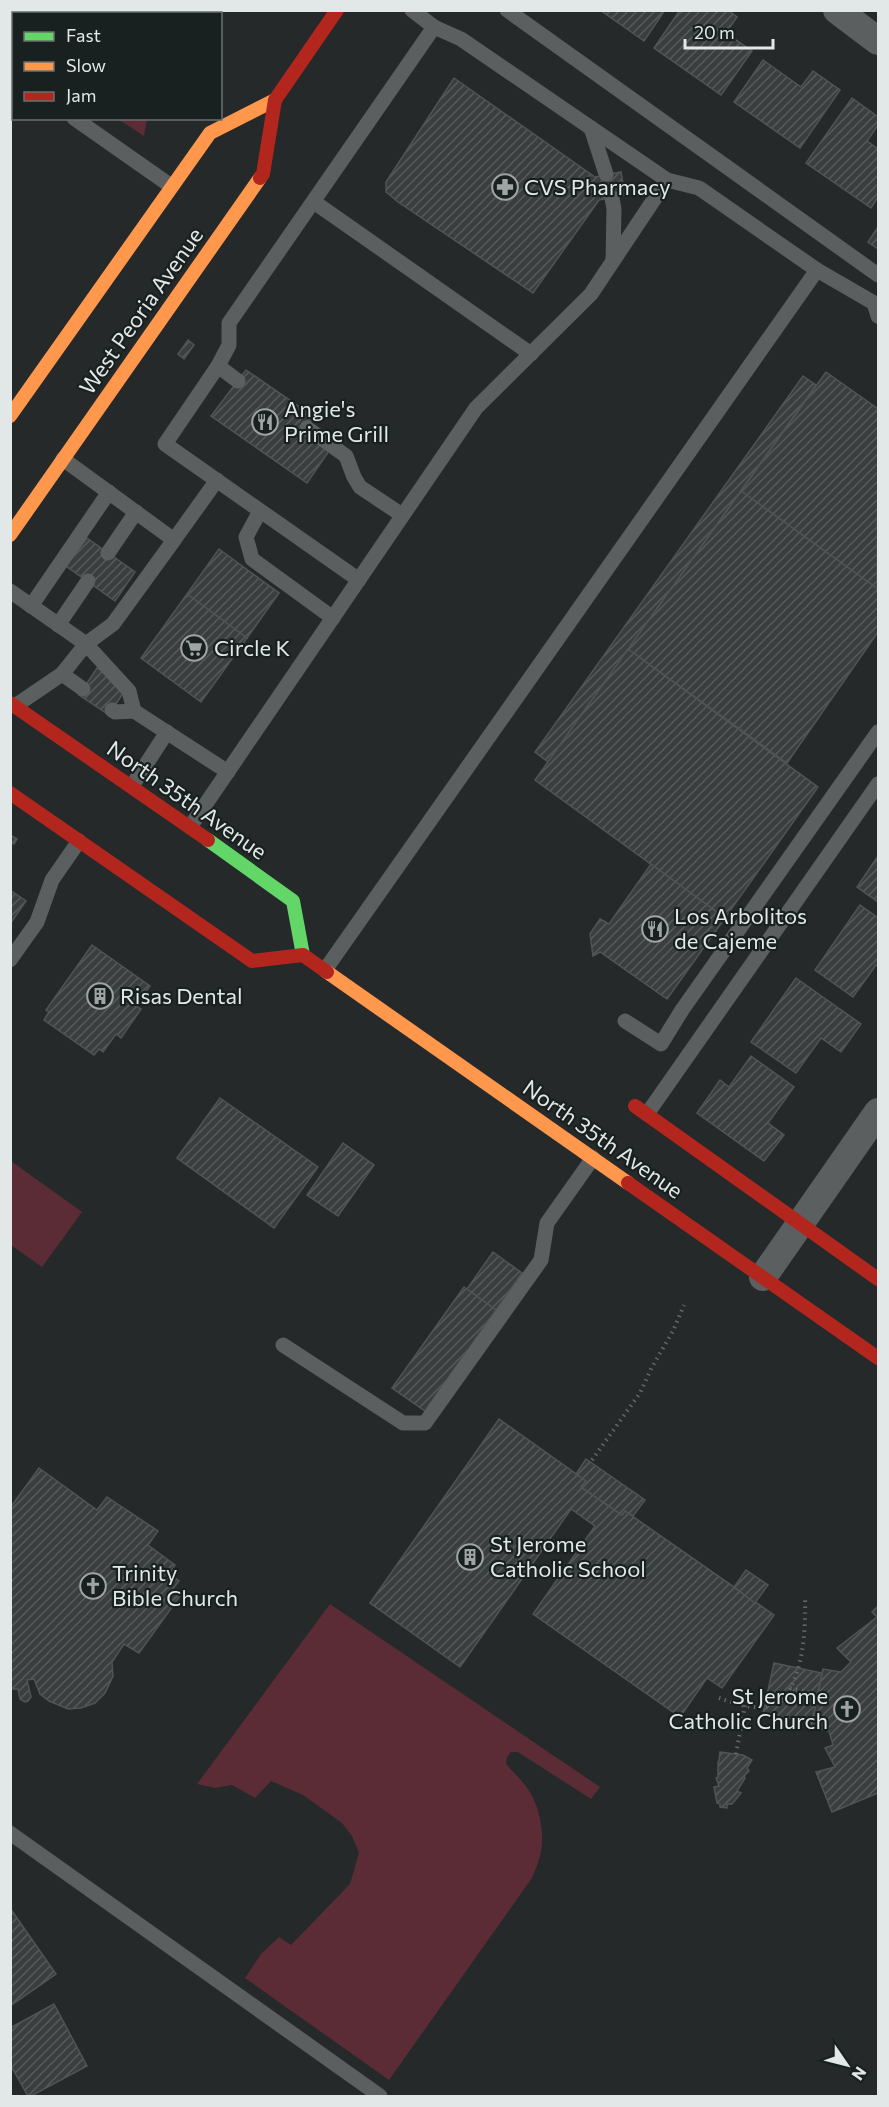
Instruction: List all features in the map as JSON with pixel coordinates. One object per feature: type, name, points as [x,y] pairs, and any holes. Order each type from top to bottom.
[{"type":"main road","name":"West Peoria Avenue","points":[[10,535],[262,174],[275,100],[337,10]]},
{"type":"main road","name":"West Peoria Avenue","points":[[11,415],[210,133],[275,100]]},
{"type":"main road","name":"North 35th Avenue","points":[[13,704],[293,901],[303,955],[879,1358]]},
{"type":"main road","points":[[10,793],[252,961],[303,955]]},
{"type":"main road","name":"North 35th Avenue","points":[[641,1110],[879,1279]]},
{"type":"street","points":[[837,10],[877,37]]},
{"type":"street","points":[[762,1277],[879,1112]]},
{"type":"lane","points":[[412,10],[434,27],[461,39],[667,180],[699,188],[817,270],[874,303],[879,316]]},
{"type":"lane","points":[[507,10],[879,275]]},
{"type":"lane","points":[[359,579],[165,444],[218,366],[229,345],[229,323],[434,27]]},
{"type":"lane","points":[[77,120],[171,186]]},
{"type":"lane","points":[[591,128],[606,174]]},
{"type":"lane","points":[[190,827],[476,408],[591,294],[667,180]]},
{"type":"lane","points":[[612,198],[614,209],[613,261]]},
{"type":"lane","points":[[314,202],[531,354]]},
{"type":"lane","points":[[325,970],[817,270]]},
{"type":"lane","points":[[218,366],[238,381]]},
{"type":"lane","points":[[307,428],[346,456],[360,487],[402,515]]},
{"type":"lane","points":[[63,459],[174,540]]},
{"type":"lane","points":[[13,704],[62,674],[86,645],[113,624],[217,480]]},
{"type":"lane","points":[[31,606],[109,492]]},
{"type":"lane","points":[[260,511],[246,537],[252,560],[333,618]]},
{"type":"lane","points":[[108,553],[136,512]]},
{"type":"lane","points":[[57,625],[88,581]]},
{"type":"lane","points":[[10,591],[86,645],[129,691],[134,711]]},
{"type":"lane","points":[[62,674],[83,689]]},
{"type":"lane","points":[[112,710],[115,712],[134,711],[228,772]]},
{"type":"lane","points":[[132,786],[167,732]]},
{"type":"lane","points":[[625,1021],[662,1044],[682,1010],[879,732]]},
{"type":"lane","points":[[641,1110],[879,784]]},
{"type":"lane","points":[[10,960],[37,922],[52,880],[79,841]]},
{"type":"lane","points":[[283,1345],[403,1423],[425,1423],[541,1260],[547,1223],[593,1158]]},
{"type":"lane","points":[[10,1833],[380,2097]]},
{"type":"path","points":[[592,1460],[640,1393],[684,1305]]},
{"type":"path","points":[[719,1698],[744,1705],[768,1707],[777,1703],[790,1688],[800,1662],[806,1616],[805,1598]]},
{"type":"path","points":[[790,1688],[817,1695]]},
{"type":"path","points":[[736,1754],[744,1705]]},
{"type":"shaded area","points":[[120,120],[147,120],[144,136]]},
{"type":"shaded area","points":[[11,1161],[82,1212],[42,1267],[11,1245]]},
{"type":"shaded area","points":[[330,1604],[600,1787],[591,1799],[518,1752],[511,1752],[507,1757],[506,1764],[523,1782],[534,1800],[542,1828],[542,1847],[532,1878],[389,2080],[245,1978],[261,1954],[279,1937],[291,1945],[350,1884],[359,1853],[352,1836],[342,1823],[303,1795],[271,1781],[255,1798],[232,1785],[215,1788],[197,1784]]},
{"type":"building","points":[[198,10],[197,12],[143,11]]},
{"type":"building","points":[[600,10],[665,10],[644,41]]},
{"type":"building","points":[[680,10],[728,10],[737,17],[726,33],[752,51],[721,95],[654,48]]},
{"type":"building","points":[[763,60],[801,87],[813,71],[840,90],[800,148],[734,102]]},
{"type":"building","name":"CVS Pharmacy","points":[[454,78],[595,177],[621,172],[625,195],[599,200],[533,293],[386,192],[386,182]]},
{"type":"building","points":[[852,98],[878,117],[878,125],[867,141],[878,149],[878,197],[871,208],[806,163]]},
{"type":"building","points":[[878,227],[878,249],[868,242]]},
{"type":"building","points":[[188,340],[194,345],[184,359],[178,354]]},
{"type":"building","name":"Angie's Prime Grill","points":[[246,370],[314,417],[303,433],[329,451],[307,483],[211,416]]},
{"type":"building","points":[[826,372],[878,409],[877,589],[741,491]]},
{"type":"building","points":[[803,376],[816,385],[548,762],[535,752]]},
{"type":"building","points":[[741,491],[878,589],[878,632],[787,763],[628,649]]},
{"type":"building","points":[[87,538],[135,572],[115,601],[66,566]]},
{"type":"building","points":[[219,549],[279,593],[247,638],[187,594]]},
{"type":"building","name":"Circle K","points":[[187,594],[247,638],[201,702],[141,658]]},
{"type":"building","points":[[628,649],[818,787],[725,918],[535,780]]},
{"type":"building","points":[[97,668],[127,687],[109,715],[79,695]]},
{"type":"building","points":[[10,835],[17,839],[14,844],[10,842]]},
{"type":"building","points":[[878,856],[878,902],[857,887]]},
{"type":"building","name":"Los Arbolitos de Cajeme","points":[[651,864],[725,918],[667,999],[600,952],[593,956],[590,934],[600,919],[609,924]]},
{"type":"building","points":[[10,890],[26,901],[10,924]]},
{"type":"building","points":[[860,905],[878,918],[878,966],[876,965],[853,997],[815,970]]},
{"type":"building","name":"Risas Dental","points":[[92,945],[150,986],[136,1006],[141,1009],[121,1038],[116,1034],[103,1052],[99,1049],[94,1055],[44,1020],[49,1012],[46,1010]]},
{"type":"building","points":[[796,978],[861,1024],[841,1052],[821,1038],[796,1073],[751,1042]]},
{"type":"building","points":[[751,1056],[794,1087],[768,1123],[784,1135],[764,1161],[697,1113],[720,1080],[729,1087]]},
{"type":"building","points":[[220,1098],[318,1167],[274,1228],[177,1158]]},
{"type":"building","points":[[343,1143],[374,1165],[338,1216],[307,1195]]},
{"type":"building","points":[[493,1252],[522,1273],[496,1310],[467,1289]]},
{"type":"building","points":[[464,1287],[496,1310],[425,1411],[392,1388]]},
{"type":"building","name":"St Jerome Catholic School","points":[[499,1419],[586,1481],[581,1487],[622,1515],[625,1511],[774,1615],[722,1688],[707,1678],[680,1717],[533,1614],[595,1526],[571,1509],[460,1667],[370,1603]]},
{"type":"building","points":[[586,1459],[645,1500],[633,1516],[625,1511],[622,1515],[581,1487],[586,1481],[576,1474]]},
{"type":"building","name":"Trinity Bible Church","points":[[39,1468],[97,1510],[107,1497],[158,1531],[148,1545],[175,1565],[170,1574],[179,1581],[172,1590],[180,1596],[139,1653],[124,1644],[112,1662],[113,1676],[105,1693],[95,1703],[81,1708],[68,1709],[49,1701],[40,1694],[34,1679],[27,1680],[31,1697],[28,1701],[20,1699],[18,1689],[10,1689],[10,1508]]},
{"type":"building","points":[[746,1570],[768,1585],[755,1603],[734,1587]]},
{"type":"building","name":"St Jerome Catholic Church","points":[[878,1606],[878,1793],[832,1812],[816,1772],[835,1767],[825,1748],[833,1745],[829,1731],[811,1727],[822,1673],[823,1669],[841,1672],[851,1662],[837,1648],[877,1617],[872,1612]]},
{"type":"building","points":[[774,1663],[822,1673],[812,1723],[763,1713]]},
{"type":"building","points":[[720,1752],[743,1755],[752,1760],[747,1768],[749,1771],[737,1791],[741,1793],[732,1804],[727,1804],[727,1808],[720,1807],[717,1803],[714,1787],[719,1786],[716,1778],[718,1777]]},
{"type":"building","points":[[10,1908],[56,1974],[10,2006]]},
{"type":"building","points":[[54,2004],[87,2066],[28,2096],[10,2064],[10,2028]]},
{"type":"traffic: fast","points":[[208,840],[293,901],[303,955]]},
{"type":"traffic: slow","points":[[10,416],[210,133],[275,100]]},
{"type":"traffic: slow","points":[[10,535],[260,178]]},
{"type":"traffic: slow","points":[[327,972],[628,1183]]},
{"type":"traffic: jam","points":[[260,178],[263,174],[275,100],[337,10]]},
{"type":"traffic: jam","points":[[10,703],[208,840]]},
{"type":"traffic: jam","points":[[10,793],[252,961],[303,955],[327,972]]},
{"type":"traffic: jam","points":[[635,1106],[878,1279]]},
{"type":"traffic: jam","points":[[628,1183],[878,1358]]},
{"type":"place","name":"CVS Pharmacy","points":[[505,187]]},
{"type":"place","name":"Angie's Prime Grill","points":[[265,422]]},
{"type":"place","name":"Circle K","points":[[194,648]]},
{"type":"place","name":"Los Arbolitos de Cajeme","points":[[655,929]]},
{"type":"place","name":"Risas Dental","points":[[100,996]]},
{"type":"place","name":"St Jerome Catholic School","points":[[470,1557]]},
{"type":"place","name":"Trinity Bible Church","points":[[93,1586]]},
{"type":"place","name":"St Jerome Catholic Church","points":[[847,1709]]}]
